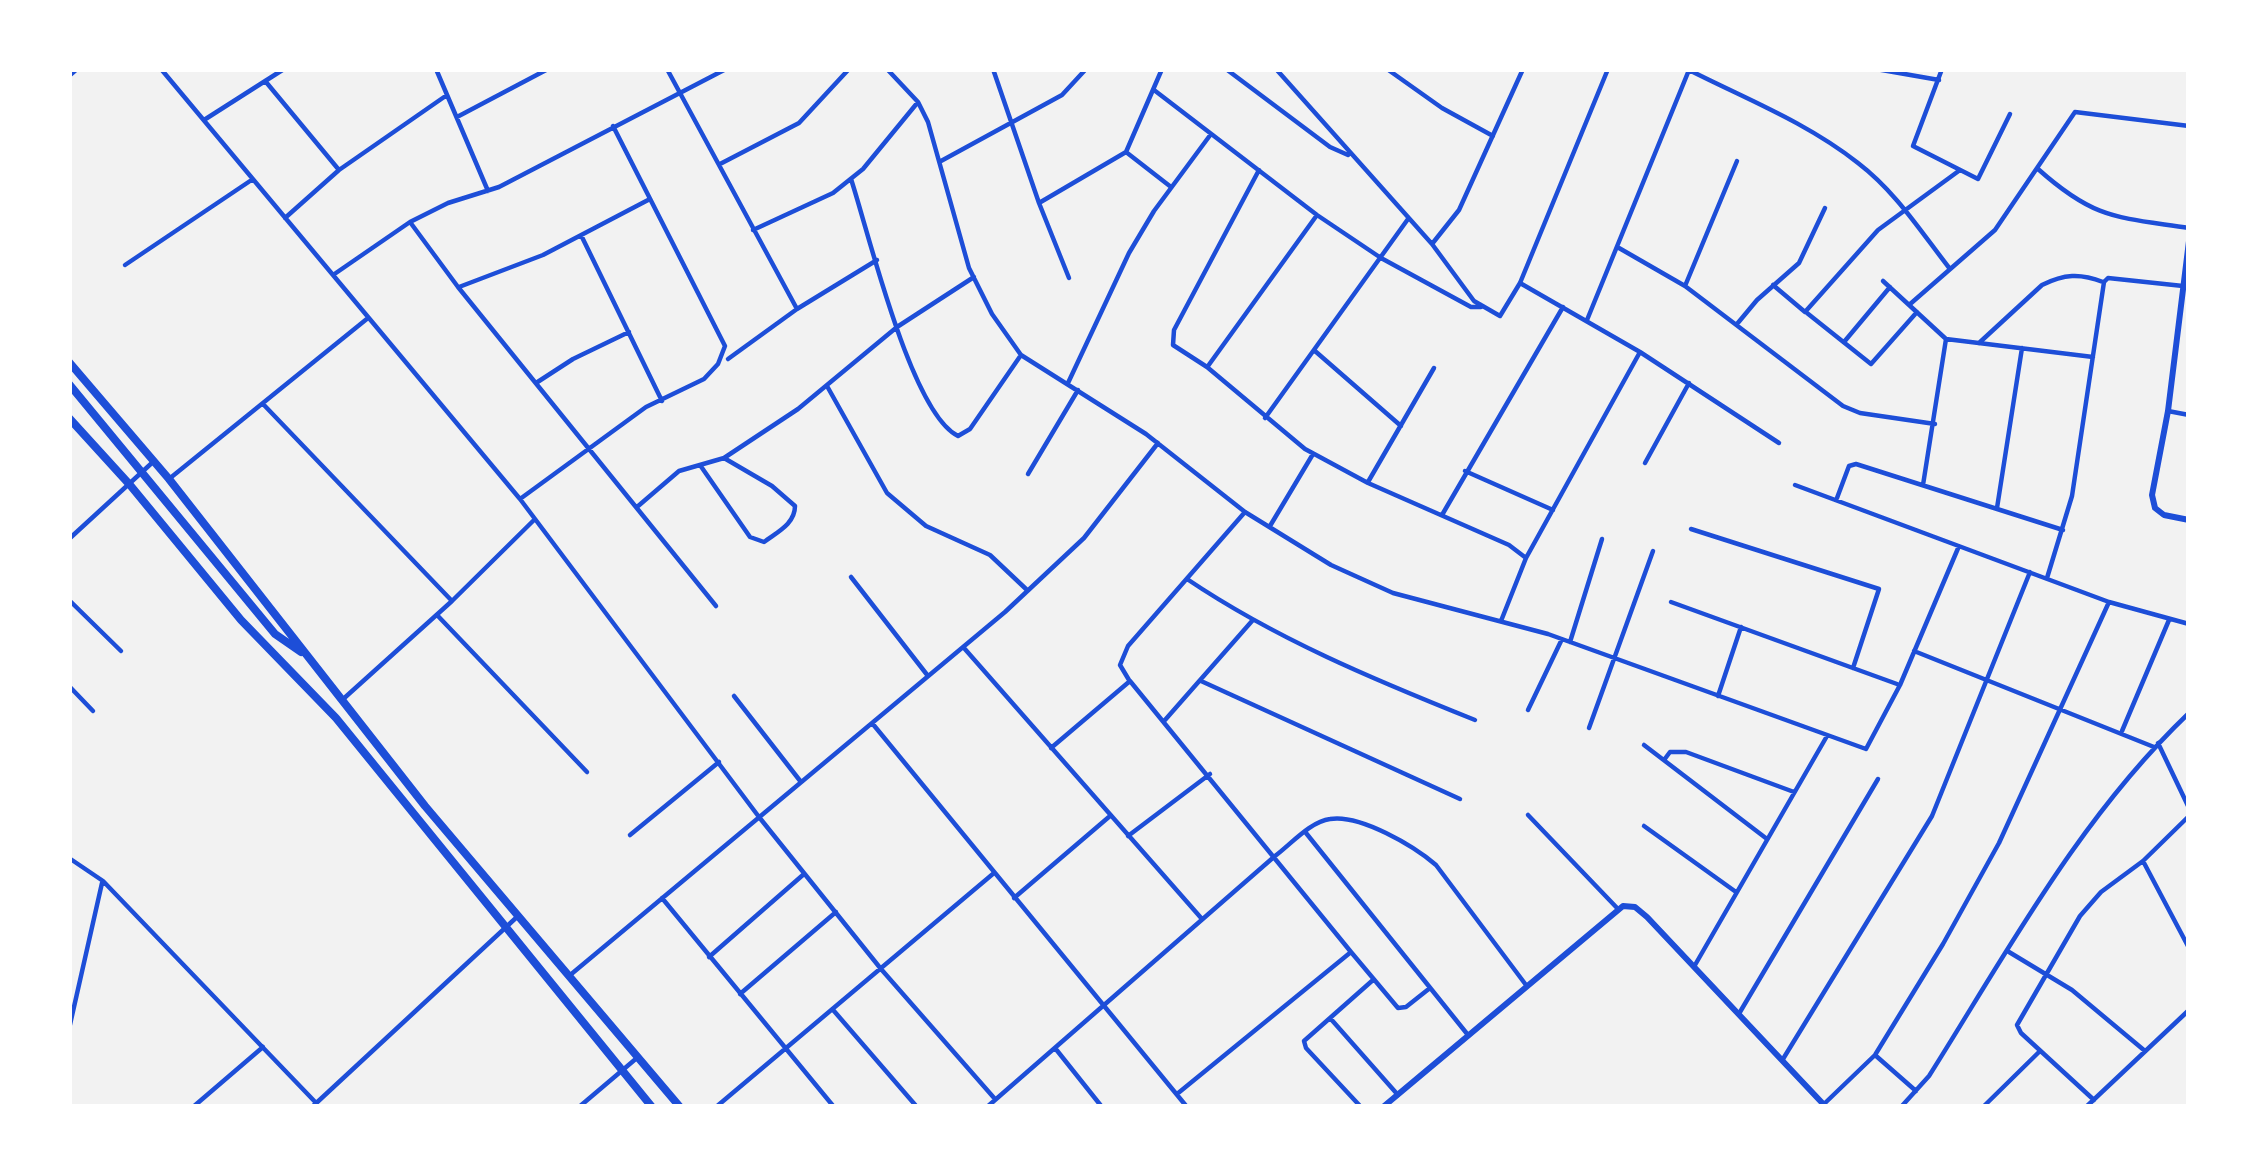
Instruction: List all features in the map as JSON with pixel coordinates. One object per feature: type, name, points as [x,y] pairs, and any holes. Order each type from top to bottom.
[{"type":"main road","points":[[69,362],[169,479],[341,701],[680,1107]]},
{"type":"main road","points":[[69,384],[275,634],[308,656]]},
{"type":"main road","points":[[69,418],[242,620],[336,718],[652,1107]]},
{"type":"main road","points":[[275,634],[285,666]]},
{"type":"street","points":[[69,76],[77,69]]},
{"type":"street","points":[[161,69],[520,499],[805,874],[995,1099]]},
{"type":"street","points":[[204,120],[284,69]]},
{"type":"street","points":[[436,69],[488,191]]},
{"type":"street","points":[[518,69],[525,81]]},
{"type":"street","points":[[456,118],[548,69]]},
{"type":"street","points":[[667,69],[797,309]]},
{"type":"street","points":[[333,275],[410,222],[448,203],[488,191],[726,69]]},
{"type":"street","points":[[718,165],[799,123],[849,69]]},
{"type":"street","points":[[886,69],[918,102],[941,161],[974,277],[992,314],[1021,355],[1158,443],[1245,512],[1331,565],[1393,593],[1566,640],[1866,749],[1900,685],[1959,546]]},
{"type":"street","points":[[993,69],[1070,278]]},
{"type":"street","points":[[1039,203],[1126,152],[1162,69]]},
{"type":"street","points":[[1226,69],[1330,147],[1351,157]]},
{"type":"street","points":[[1276,69],[1432,244],[1481,307],[1500,316],[1520,284],[1609,69]]},
{"type":"street","points":[[1387,69],[1493,136]]},
{"type":"street","points":[[1432,244],[1460,210],[1523,69]]},
{"type":"street","points":[[1876,69],[1939,80]]},
{"type":"street","points":[[1942,69],[1913,146],[1978,179],[2009,114]]},
{"type":"street","points":[[1586,321],[1688,70],[1792,119],[1861,165],[1905,208],[1951,269]]},
{"type":"street","points":[[941,161],[1062,95],[1082,71]]},
{"type":"street","points":[[266,82],[339,170]]},
{"type":"street","points":[[1154,90],[1381,258],[1471,308],[1481,307]]},
{"type":"street","points":[[285,218],[339,170],[447,95]]},
{"type":"street","points":[[753,230],[833,193],[863,170],[918,102]]},
{"type":"street","points":[[1909,305],[1995,230],[2075,112],[2189,126]]},
{"type":"street","points":[[520,499],[646,407],[704,379],[718,364],[725,346],[613,126]]},
{"type":"street","points":[[1068,383],[1129,253],[1211,134]]},
{"type":"street","points":[[1126,152],[1171,188]]},
{"type":"street","points":[[1685,286],[1737,160]]},
{"type":"street","points":[[2038,169],[2088,208],[2108,216],[2189,229]]},
{"type":"street","points":[[1259,170],[1171,340],[1313,454],[1509,544],[1526,558]]},
{"type":"street","points":[[1805,312],[1864,244],[1960,170]]},
{"type":"street","points":[[125,265],[253,179]]},
{"type":"street","points":[[851,179],[897,327],[926,402],[947,430],[958,436],[970,429],[1021,355]]},
{"type":"street","points":[[458,287],[543,255],[650,199]]},
{"type":"street","points":[[1737,324],[1808,251],[1825,208]]},
{"type":"street","points":[[1207,367],[1317,214]]},
{"type":"street","points":[[1265,418],[1408,219]]},
{"type":"street","points":[[410,222],[716,606]]},
{"type":"street","points":[[581,235],[662,400]]},
{"type":"street","points":[[2189,241],[2168,411],[2152,495],[2155,508],[2164,515],[2189,520]]},
{"type":"street","points":[[1619,248],[1685,286],[1843,406],[1860,413],[1935,424]]},
{"type":"street","points":[[728,359],[877,260]]},
{"type":"street","points":[[1979,343],[2054,279],[2086,275],[2104,282]]},
{"type":"street","points":[[637,508],[679,471],[724,458],[826,386],[897,327],[974,277]]},
{"type":"street","points":[[2047,578],[2072,496],[2104,282],[2108,278],[2183,286]]},
{"type":"street","points":[[1883,281],[1946,339],[2092,356]]},
{"type":"street","points":[[1520,284],[1640,352],[1779,443]]},
{"type":"street","points":[[1773,285],[1871,364],[1917,312]]},
{"type":"street","points":[[1844,342],[1889,287]]},
{"type":"street","points":[[1441,515],[1563,308]]},
{"type":"street","points":[[169,479],[368,318]]},
{"type":"street","points":[[536,383],[628,332]]},
{"type":"street","points":[[1923,485],[1946,339]]},
{"type":"street","points":[[1997,509],[2022,348]]},
{"type":"street","points":[[1315,352],[1401,426]]},
{"type":"street","points":[[1501,621],[1526,558],[1640,352]]},
{"type":"street","points":[[1368,483],[1435,368]]},
{"type":"street","points":[[1645,463],[1689,383]]},
{"type":"street","points":[[826,386],[887,494],[926,526],[990,555],[1028,590]]},
{"type":"street","points":[[1028,474],[1078,390]]},
{"type":"street","points":[[263,404],[452,602]]},
{"type":"street","points":[[2168,411],[2189,415]]},
{"type":"street","points":[[569,976],[1028,590],[1084,538],[1158,443]]},
{"type":"street","points":[[1270,527],[1313,454]]},
{"type":"street","points":[[698,463],[750,537],[764,542],[788,524],[795,506],[789,497],[724,458]]},
{"type":"street","points":[[69,539],[154,461]]},
{"type":"street","points":[[1837,500],[1849,466],[1856,464],[2062,530]]},
{"type":"street","points":[[1464,471],[1553,510]]},
{"type":"street","points":[[1796,485],[2109,602],[2189,624]]},
{"type":"street","points":[[1245,512],[1128,646],[1120,664],[1398,1007],[1406,1007],[1430,988]]},
{"type":"street","points":[[341,701],[452,602],[535,519]]},
{"type":"street","points":[[1691,530],[1879,590],[1853,668]]},
{"type":"street","points":[[1528,710],[1566,640],[1602,539]]},
{"type":"street","points":[[1588,728],[1653,551]]},
{"type":"street","points":[[1783,1059],[1932,816],[2030,572]]},
{"type":"street","points":[[850,577],[928,676]]},
{"type":"street","points":[[1186,579],[1252,621],[1475,720]]},
{"type":"street","points":[[69,600],[121,651]]},
{"type":"street","points":[[1672,602],[1900,685]]},
{"type":"street","points":[[1383,1107],[1618,909],[1635,907],[1825,1106],[1875,1055],[1999,844],[2109,602]]},
{"type":"street","points":[[437,615],[587,772]]},
{"type":"street","points":[[2121,733],[2169,620]]},
{"type":"street","points":[[1164,721],[1252,621]]},
{"type":"street","points":[[1718,696],[1741,627]]},
{"type":"street","points":[[963,647],[1202,919]]},
{"type":"street","points":[[1914,652],[2156,745],[2189,812],[2143,861],[2101,892],[2080,916],[2017,1025],[2093,1100]]},
{"type":"street","points":[[1051,748],[1130,681]]},
{"type":"street","points":[[1201,681],[1460,799]]},
{"type":"street","points":[[69,686],[93,710]]},
{"type":"street","points":[[734,696],[801,782]]},
{"type":"street","points":[[1901,1107],[2007,952],[2062,861],[2123,780],[2189,713]]},
{"type":"street","points":[[872,723],[1187,1107]]},
{"type":"street","points":[[1695,965],[1826,736]]},
{"type":"street","points":[[1644,745],[1767,839]]},
{"type":"street","points":[[1664,760],[1670,752],[1686,752],[1794,792]]},
{"type":"street","points":[[630,835],[718,762]]},
{"type":"street","points":[[1128,837],[1210,774]]},
{"type":"street","points":[[1740,1012],[1878,779]]},
{"type":"street","points":[[1528,815],[1618,909]]},
{"type":"street","points":[[1014,898],[1110,816]]},
{"type":"street","points":[[987,1107],[1275,856],[1325,819],[1346,820],[1418,850],[1436,865],[1526,985]]},
{"type":"street","points":[[1644,826],[1736,892]]},
{"type":"street","points":[[1305,832],[1468,1035]]},
{"type":"street","points":[[69,858],[103,881],[316,1106],[518,916]]},
{"type":"street","points":[[2143,861],[2189,948]]},
{"type":"street","points":[[716,1107],[994,873]]},
{"type":"street","points":[[710,957],[805,874]]},
{"type":"street","points":[[69,1029],[103,881]]},
{"type":"street","points":[[662,898],[834,1107]]},
{"type":"street","points":[[739,994],[836,912]]},
{"type":"street","points":[[1177,1094],[1352,952]]},
{"type":"street","points":[[2007,952],[2048,974],[2146,1051]]},
{"type":"street","points":[[1361,1107],[1304,1044],[1373,980]]},
{"type":"street","points":[[833,1010],[916,1107]]},
{"type":"street","points":[[2086,1107],[2189,1010]]},
{"type":"street","points":[[1329,1018],[1397,1095]]},
{"type":"street","points":[[194,1107],[263,1047]]},
{"type":"street","points":[[1055,1048],[1099,1104],[1089,1107]]},
{"type":"street","points":[[1984,1107],[2040,1051]]},
{"type":"street","points":[[1875,1055],[1916,1091]]},
{"type":"street","points":[[579,1107],[638,1057]]}]
